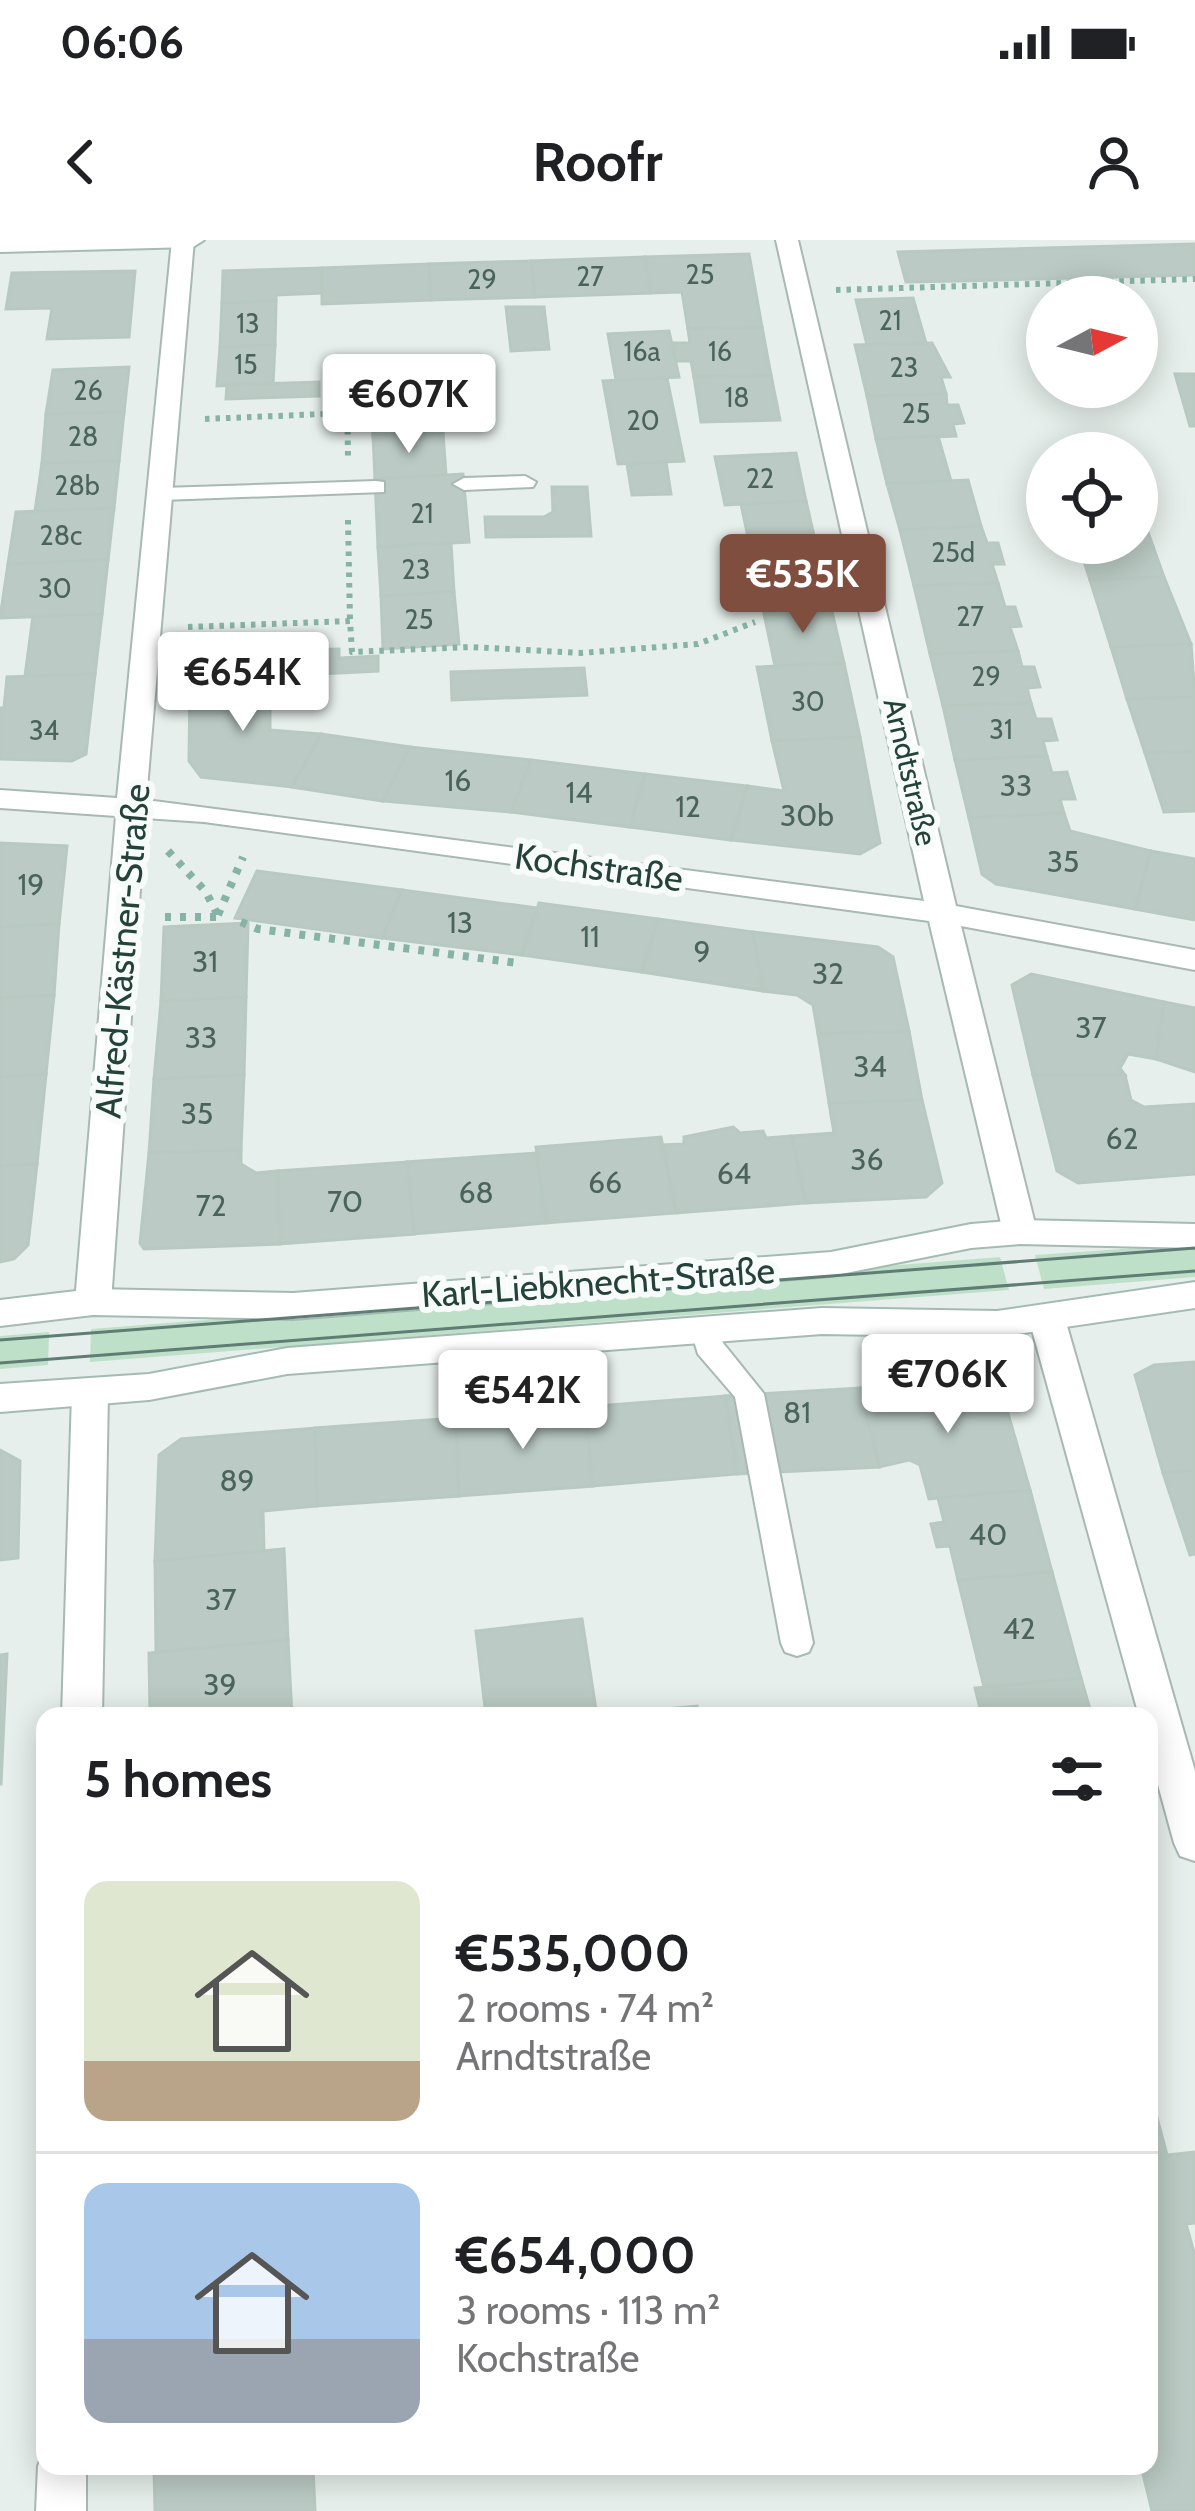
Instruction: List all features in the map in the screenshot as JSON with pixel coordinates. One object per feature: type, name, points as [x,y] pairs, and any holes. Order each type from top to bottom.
[{"type":"street","name":"Alfred-Kästner-Straße","points":[[93,1303],[121,918],[135,806],[183,240]]},
{"type":"street","points":[[0,245],[193,240]]},
{"type":"street","name":"Arndtstraße","points":[[787,240],[1001,1168],[1020,1232]]},
{"type":"street","name":"Kochstraße","points":[[0,799],[135,806],[942,913],[1195,960]]},
{"type":"street","name":"Karl-Liebknecht-Straße","points":[[0,1313],[93,1303],[292,1306],[832,1264],[971,1236],[1020,1232],[1195,1236]]},
{"type":"street","name":"Karl-Liebknecht-Straße","points":[[0,1397],[89,1394],[287,1361],[822,1321],[997,1324],[1195,1294]]},
{"type":"street","points":[[1047,1319],[1156,1707]]},
{"type":"street","points":[[82,1707],[89,1394]]},
{"type":"street","points":[[1158,1713],[1195,1844]]},
{"type":"street","points":[[61,2511],[62,2475]]},
{"type":"lane","points":[[464,484],[525,482]]},
{"type":"lane","points":[[162,494],[376,487]]},
{"type":"lane","points":[[706,1330],[709,1346],[749,1394],[797,1643]]},
{"type":"path","points":[[799,291],[1195,279]]},
{"type":"path","points":[[168,420],[347,413]]},
{"type":"path","points":[[348,544],[352,652],[471,647],[581,653],[698,644],[755,622]]},
{"type":"path","points":[[150,629],[350,620]]},
{"type":"path","points":[[164,847],[206,892],[221,916]]},
{"type":"path","points":[[221,916],[243,857]]},
{"type":"path","points":[[179,917],[221,916]]},
{"type":"path","points":[[241,922],[258,929],[517,963]]},
{"type":"green space","points":[[1195,1244],[1195,1277],[1044,1289],[1035,1255]]},
{"type":"green space","points":[[1000,1257],[1009,1290],[90,1362],[91,1329]]},
{"type":"green space","points":[[49,1332],[48,1365],[0,1369],[0,1336]]},
{"type":"building","points":[[1195,244],[1195,275],[906,282],[898,252]]},
{"type":"building","points":[[749,254],[762,327],[688,329],[682,292],[650,293],[645,257]]},
{"type":"building","points":[[645,257],[650,293],[535,297],[531,261]]},
{"type":"building","points":[[531,261],[535,297],[431,300],[429,264]]},
{"type":"building","points":[[429,264],[431,300],[322,304],[322,268]]},
{"type":"building","points":[[322,268],[322,293],[222,303],[223,271]]},
{"type":"building","points":[[135,271],[129,337],[47,339],[52,308],[6,309],[12,273]]},
{"type":"building","points":[[913,298],[926,343],[867,345],[856,300]]},
{"type":"building","points":[[276,301],[275,345],[220,347],[222,303]]},
{"type":"building","points":[[506,307],[544,307],[549,349],[511,351]]},
{"type":"building","points":[[762,327],[771,375],[694,377],[691,361],[675,361],[671,343],[690,343],[688,329]]},
{"type":"building","points":[[669,331],[679,377],[616,380],[608,334]]},
{"type":"building","points":[[932,343],[950,377],[941,377],[946,394],[867,396],[855,345]]},
{"type":"building","points":[[275,345],[273,384],[217,386],[220,347]]},
{"type":"building","points":[[129,367],[124,412],[46,414],[53,370]]},
{"type":"building","points":[[1175,374],[1195,374],[1195,426],[1190,426]]},
{"type":"building","points":[[771,375],[780,420],[701,422],[694,377]]},
{"type":"building","points":[[667,378],[684,461],[618,464],[603,381]]},
{"type":"building","points":[[319,382],[319,396],[226,399],[227,385]]},
{"type":"building","points":[[440,392],[443,433],[373,436],[372,396]]},
{"type":"building","points":[[946,394],[947,405],[958,405],[964,423],[953,424],[956,436],[876,439],[867,396]]},
{"type":"building","points":[[124,412],[119,461],[42,463],[46,414]]},
{"type":"building","points":[[443,433],[446,475],[375,479],[373,436]]},
{"type":"building","points":[[938,436],[951,481],[887,484],[876,439]]},
{"type":"building","points":[[796,453],[806,501],[725,505],[715,457]]},
{"type":"building","points":[[119,461],[114,508],[35,511],[42,463]]},
{"type":"building","points":[[666,462],[671,494],[632,495],[627,464]]},
{"type":"building","points":[[463,474],[469,542],[378,547],[375,479]]},
{"type":"building","points":[[968,480],[981,526],[900,530],[887,484]]},
{"type":"building","points":[[552,487],[587,487],[591,536],[486,537],[485,517],[544,517],[553,512]]},
{"type":"building","points":[[806,501],[818,553],[752,556],[741,504]]},
{"type":"building","points":[[114,508],[108,560],[8,564],[16,512]]},
{"type":"building","points":[[981,526],[987,543],[998,543],[1004,564],[992,564],[998,583],[914,586],[900,530]]},
{"type":"building","points":[[451,543],[454,592],[381,596],[378,547]]},
{"type":"building","points":[[818,553],[831,607],[763,609],[752,556]]},
{"type":"building","points":[[108,560],[102,614],[0,618],[8,564]]},
{"type":"building","points":[[1158,560],[1164,577],[1090,580],[1085,564],[1158,564]]},
{"type":"building","points":[[1164,577],[1191,644],[1111,647],[1090,580]]},
{"type":"building","points":[[998,583],[1005,607],[1015,607],[1021,626],[1010,627],[1018,651],[930,654],[914,586]]},
{"type":"building","points":[[454,592],[459,644],[383,649],[381,596]]},
{"type":"building","points":[[831,607],[844,663],[775,666],[763,609]]},
{"type":"building","points":[[102,614],[95,674],[25,676],[33,616]]},
{"type":"building","points":[[1191,644],[1195,697],[1127,699],[1111,647]]},
{"type":"building","points":[[339,649],[339,658],[378,656],[378,671],[219,679],[218,652]]},
{"type":"building","points":[[1018,651],[1022,667],[1034,667],[1040,687],[1027,688],[1031,703],[943,706],[930,654]]},
{"type":"building","points":[[844,663],[860,737],[772,741],[757,667]]},
{"type":"building","points":[[584,668],[587,695],[452,700],[451,672]]},
{"type":"building","points":[[95,674],[86,754],[72,761],[0,759],[0,708],[4,708],[7,677]]},
{"type":"building","points":[[270,676],[270,730],[321,734],[292,787],[201,777],[189,761],[190,681]]},
{"type":"building","points":[[1195,697],[1195,751],[1145,753],[1127,699]]},
{"type":"building","points":[[1031,703],[1036,719],[1051,719],[1057,740],[1043,741],[1047,756],[955,760],[943,706]]},
{"type":"building","points":[[321,734],[410,747],[383,801],[292,787]]},
{"type":"building","points":[[860,737],[880,843],[860,854],[731,840],[747,786],[784,791],[772,741]]},
{"type":"building","points":[[410,747],[531,760],[511,812],[383,801]]},
{"type":"building","points":[[1195,751],[1195,811],[1164,812],[1145,753]]},
{"type":"building","points":[[1047,756],[1052,773],[1067,772],[1075,799],[1060,799],[1064,813],[969,818],[955,760]]},
{"type":"building","points":[[531,760],[645,774],[630,827],[511,812]]},
{"type":"building","points":[[645,774],[747,786],[731,840],[630,827]]},
{"type":"building","points":[[1064,813],[1070,831],[1151,851],[1135,909],[996,884],[982,874],[969,818]]},
{"type":"building","points":[[0,843],[67,846],[59,924],[0,927]]},
{"type":"building","points":[[1151,851],[1195,859],[1195,920],[1135,909]]},
{"type":"building","points":[[257,871],[402,890],[382,938],[235,918]]},
{"type":"building","points":[[402,890],[537,908],[522,955],[382,938]]},
{"type":"building","points":[[539,903],[658,919],[642,972],[522,955]]},
{"type":"building","points":[[658,919],[753,932],[763,991],[642,972]]},
{"type":"building","points":[[248,923],[246,997],[161,1001],[164,927]]},
{"type":"building","points":[[59,924],[54,995],[0,998],[0,927]]},
{"type":"building","points":[[753,932],[878,947],[893,957],[909,1031],[818,1034],[813,1005],[797,995],[763,991]]},
{"type":"building","points":[[1031,974],[1164,1002],[1156,1059],[1128,1054],[1120,1068],[1125,1075],[1033,1075],[1012,985]]},
{"type":"building","points":[[54,995],[46,1074],[0,1077],[0,998]]},
{"type":"building","points":[[246,997],[244,1075],[154,1079],[161,1001]]},
{"type":"building","points":[[1164,1002],[1195,1008],[1195,1072],[1156,1059]]},
{"type":"building","points":[[909,1031],[922,1100],[829,1103],[818,1034]]},
{"type":"building","points":[[46,1074],[37,1164],[0,1166],[0,1077]]},
{"type":"building","points":[[244,1075],[241,1150],[149,1153],[154,1079]]},
{"type":"building","points":[[1033,1075],[1125,1075],[1131,1100],[1144,1107],[1194,1104],[1195,1174],[1078,1183],[1057,1171]]},
{"type":"building","points":[[922,1100],[942,1183],[926,1197],[806,1203],[791,1136],[834,1133],[829,1103]]},
{"type":"building","points":[[733,1127],[740,1133],[763,1131],[766,1138],[791,1136],[806,1203],[676,1213],[662,1145],[684,1144],[684,1137]]},
{"type":"building","points":[[661,1137],[676,1213],[546,1223],[536,1147]]},
{"type":"building","points":[[241,1150],[241,1164],[256,1173],[278,1171],[280,1244],[144,1249],[140,1243],[149,1153]]},
{"type":"building","points":[[536,1153],[546,1223],[414,1234],[407,1162]]},
{"type":"building","points":[[407,1162],[414,1234],[280,1244],[278,1171]]},
{"type":"building","points":[[37,1164],[28,1245],[14,1259],[0,1262],[0,1166]]},
{"type":"building","points":[[1195,1362],[1195,1470],[1163,1473],[1135,1375],[1154,1365]]},
{"type":"building","points":[[983,1378],[1001,1389],[1030,1490],[929,1499],[920,1465],[909,1460],[879,1467],[860,1388]]},
{"type":"building","points":[[860,1388],[879,1467],[737,1474],[725,1396]]},
{"type":"building","points":[[725,1396],[737,1474],[593,1486],[585,1407]]},
{"type":"building","points":[[585,1407],[593,1486],[459,1496],[455,1418]]},
{"type":"building","points":[[455,1418],[459,1496],[317,1506],[315,1428]]},
{"type":"building","points":[[315,1428],[317,1506],[263,1511],[264,1551],[155,1561],[159,1455],[181,1439]]},
{"type":"building","points":[[0,1450],[20,1461],[18,1558],[0,1560]]},
{"type":"building","points":[[1195,1470],[1195,1554],[1190,1555],[1163,1473]]},
{"type":"building","points":[[1030,1490],[1052,1572],[958,1580],[950,1546],[937,1547],[931,1524],[944,1522],[938,1498]]},
{"type":"building","points":[[284,1549],[288,1640],[156,1652],[155,1561]]},
{"type":"building","points":[[1052,1572],[1081,1678],[984,1687],[958,1580]]},
{"type":"building","points":[[582,1619],[596,1707],[485,1707],[476,1631]]},
{"type":"building","points":[[288,1640],[292,1707],[150,1707],[149,1653]]},
{"type":"building","points":[[7,1654],[1,1784],[0,1784],[0,1655]]},
{"type":"building","points":[[1081,1678],[1089,1707],[980,1707],[975,1688]]},
{"type":"building","points":[[1158,2122],[1167,2155],[1195,2152],[1195,2223],[1186,2224],[1195,2256],[1195,2511],[1152,2511],[1143,2475],[1158,2475]]},
{"type":"building","points":[[154,2475],[313,2475],[315,2511],[155,2511]]},
{"type":"tram line","points":[[0,1340],[1195,1248]]},
{"type":"tram line","points":[[0,1363],[1195,1271]]}]
